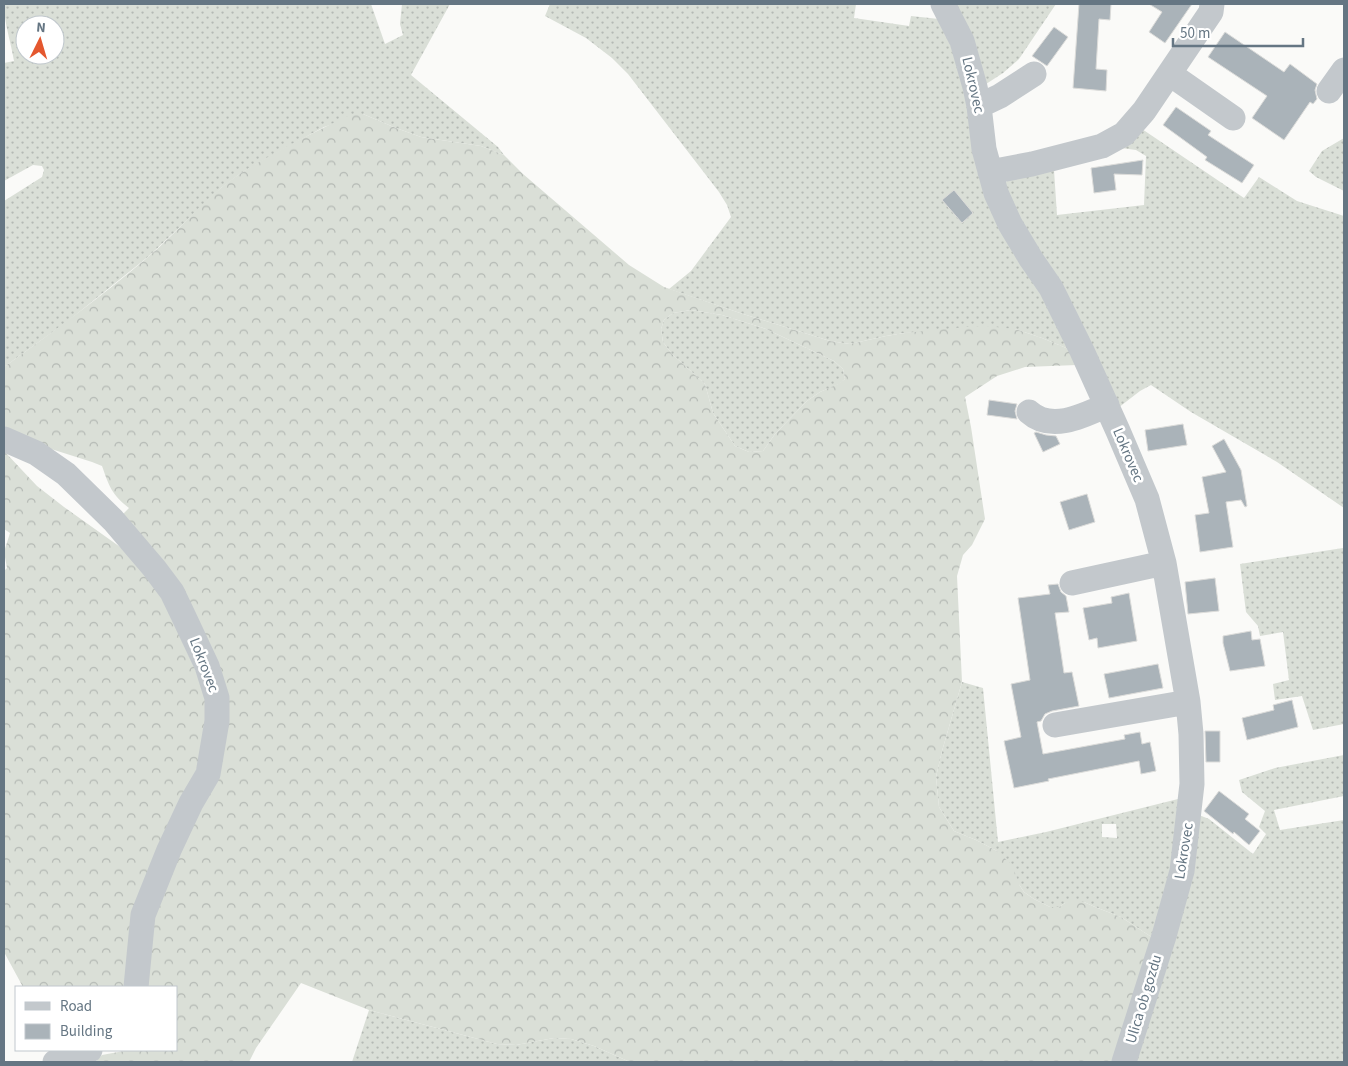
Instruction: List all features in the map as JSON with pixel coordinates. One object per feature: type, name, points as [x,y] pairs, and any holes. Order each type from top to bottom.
[{"type":"street","name":"Lokrovec","points":[[943,4],[962,41],[975,87],[984,149],[996,193],[1010,224],[1050,288],[1107,405],[1147,499],[1164,563],[1188,702],[1192,784],[1182,871],[1164,936]]},
{"type":"street","points":[[990,172],[1032,164],[1102,146],[1124,134],[1144,111],[1170,74],[1211,12],[1212,4]]},
{"type":"street","points":[[1328,91],[1344,70]]},
{"type":"street","points":[[979,106],[1000,96],[1034,74]]},
{"type":"street","points":[[1170,74],[1233,118]]},
{"type":"street","points":[[1029,412],[1036,418],[1048,421],[1065,421],[1107,405]]},
{"type":"street","name":"Lokrovec","points":[[4,439],[36,454],[66,474],[113,520],[154,568],[172,592],[206,666],[217,698],[216,721],[208,774],[169,850],[143,915],[136,986]]},
{"type":"street","points":[[1072,583],[1164,563]]},
{"type":"street","points":[[1055,724],[1188,702]]},
{"type":"street","name":"Ulica ob gozdu","points":[[1124,1062],[1164,936]]},
{"type":"street","points":[[54,1062],[87,1051]]},
{"type":"green space","points":[[4,4],[371,4],[385,44],[403,35],[400,24],[402,4],[450,4],[411,75],[498,147],[504,155],[481,146],[421,137],[363,114],[324,127],[241,173],[221,188],[149,256],[68,321],[4,367],[4,201],[42,177],[44,170],[42,166],[33,165],[4,181],[4,63],[14,61],[6,25]]},
{"type":"green space","points":[[550,4],[856,4],[854,18],[909,26],[911,16],[939,19],[947,32],[972,119],[1066,332],[1071,350],[1015,329],[905,333],[850,344],[830,341],[669,289],[691,271],[731,217],[727,205],[628,74],[612,58],[586,38],[545,16]]},
{"type":"green space","points":[[952,4],[1056,4],[1019,59],[1003,73],[983,86]]},
{"type":"green space","points":[[352,114],[363,114],[421,137],[481,146],[504,155],[523,174],[629,265],[664,287],[830,341],[850,344],[905,333],[986,326],[1015,329],[1071,350],[1077,365],[1025,367],[997,376],[965,397],[985,519],[972,545],[963,555],[957,576],[962,682],[936,777],[939,807],[954,831],[997,851],[1012,865],[1024,892],[1050,907],[1059,907],[1074,900],[1084,902],[1121,917],[1153,938],[1114,1062],[630,1062],[594,1046],[571,1039],[554,1038],[516,1045],[497,1044],[369,1010],[301,983],[256,1048],[249,1062],[95,1062],[102,1055],[124,1051],[178,1051],[178,986],[146,986],[146,920],[221,725],[123,514],[129,508],[112,490],[102,466],[4,434],[4,367],[77,314],[131,271],[160,247],[228,182],[295,142]],"holes":[[[691,310],[722,315],[766,329],[834,361],[843,369],[845,379],[807,401],[775,434],[763,451],[749,452],[735,446],[713,413],[705,384],[672,354],[663,342],[661,329],[664,320],[673,313]]]},
{"type":"green space","points":[[1142,129],[1244,198],[1259,177],[1297,201],[1344,216],[1344,508],[1277,462],[1191,412],[1151,385],[1118,408],[1005,197],[1006,182],[1011,178],[1054,170],[1057,215],[1144,205],[1146,156],[1136,150],[1121,148]]},
{"type":"green space","points":[[1344,138],[1344,191],[1316,177],[1309,171],[1322,151]]},
{"type":"green space","points":[[691,310],[722,315],[766,329],[834,361],[843,369],[845,379],[807,401],[775,434],[763,451],[749,452],[735,446],[713,413],[705,384],[672,354],[663,342],[661,329],[664,320],[673,313]]},
{"type":"green space","points":[[4,451],[37,486],[123,549],[166,591],[202,669],[211,725],[125,986],[22,986],[4,952],[4,571],[7,568],[4,552],[10,533],[4,529]]},
{"type":"green space","points":[[1344,545],[1344,724],[1313,730],[1302,696],[1275,700],[1273,684],[1289,680],[1283,632],[1260,636],[1258,626],[1246,612],[1240,564],[1343,548]]},
{"type":"green space","points":[[962,682],[983,688],[998,842],[1182,798],[1176,854],[1153,938],[1121,917],[1084,902],[1065,903],[1059,907],[1050,907],[1034,899],[1024,892],[997,851],[954,831],[939,807],[936,777]],"holes":[[[1102,824],[1116,824],[1117,838],[1102,837]]]},
{"type":"green space","points":[[1344,755],[1344,796],[1274,810],[1280,830],[1344,820],[1344,1062],[1134,1062],[1199,815],[1209,819],[1253,854],[1266,834],[1259,827],[1265,811],[1242,792],[1239,780],[1275,768]]},
{"type":"green space","points":[[369,1010],[497,1044],[516,1045],[554,1038],[571,1039],[594,1046],[630,1062],[352,1062]]},
{"type":"building","points":[[1079,4],[1111,4],[1110,20],[1099,19],[1096,69],[1107,70],[1106,91],[1073,88]]},
{"type":"building","points":[[1149,4],[1192,4],[1165,43],[1149,32],[1162,12]]},
{"type":"building","points":[[1054,27],[1068,37],[1047,66],[1032,56]]},
{"type":"building","points":[[1225,32],[1284,72],[1290,64],[1317,84],[1315,90],[1317,99],[1313,104],[1310,102],[1284,140],[1252,118],[1267,96],[1208,57]]},
{"type":"building","points":[[1176,107],[1211,131],[1208,135],[1254,165],[1242,183],[1205,160],[1207,157],[1163,125]]},
{"type":"building","points":[[1143,160],[1142,175],[1114,174],[1116,190],[1094,193],[1091,168]]},
{"type":"building","points":[[954,190],[973,213],[962,223],[942,200]]},
{"type":"building","points":[[989,400],[1017,404],[1015,411],[1017,419],[987,415]]},
{"type":"building","points":[[1183,424],[1187,445],[1148,451],[1145,430]]},
{"type":"building","points":[[1034,433],[1056,436],[1060,444],[1043,452]]},
{"type":"building","points":[[1224,439],[1241,470],[1247,506],[1245,507],[1241,500],[1226,502],[1233,547],[1200,552],[1195,515],[1209,513],[1202,477],[1226,472],[1212,446]]},
{"type":"building","points":[[1087,494],[1095,522],[1069,530],[1060,502]]},
{"type":"building","points":[[1215,578],[1219,611],[1188,614],[1185,582]]},
{"type":"building","points":[[1058,584],[1061,592],[1066,596],[1069,612],[1055,613],[1064,673],[1072,672],[1079,706],[1052,711],[1045,714],[1041,721],[1037,722],[1043,754],[1125,739],[1124,735],[1140,732],[1142,744],[1150,742],[1156,771],[1141,774],[1139,761],[1048,779],[1049,781],[1014,788],[1004,741],[1021,737],[1011,684],[1030,680],[1018,598],[1050,594],[1048,585]]},
{"type":"building","points":[[1129,593],[1137,641],[1098,648],[1097,638],[1089,640],[1083,608],[1112,603],[1111,597]]},
{"type":"building","points":[[1251,631],[1252,640],[1260,639],[1265,666],[1230,671],[1223,636]]},
{"type":"building","points":[[1158,664],[1163,688],[1109,698],[1104,674]]},
{"type":"building","points":[[1292,700],[1298,727],[1247,740],[1242,718],[1274,710],[1273,705]]},
{"type":"building","points":[[1205,731],[1220,731],[1220,762],[1206,762]]},
{"type":"building","points":[[1219,791],[1249,814],[1245,819],[1260,831],[1249,845],[1204,811]]}]
